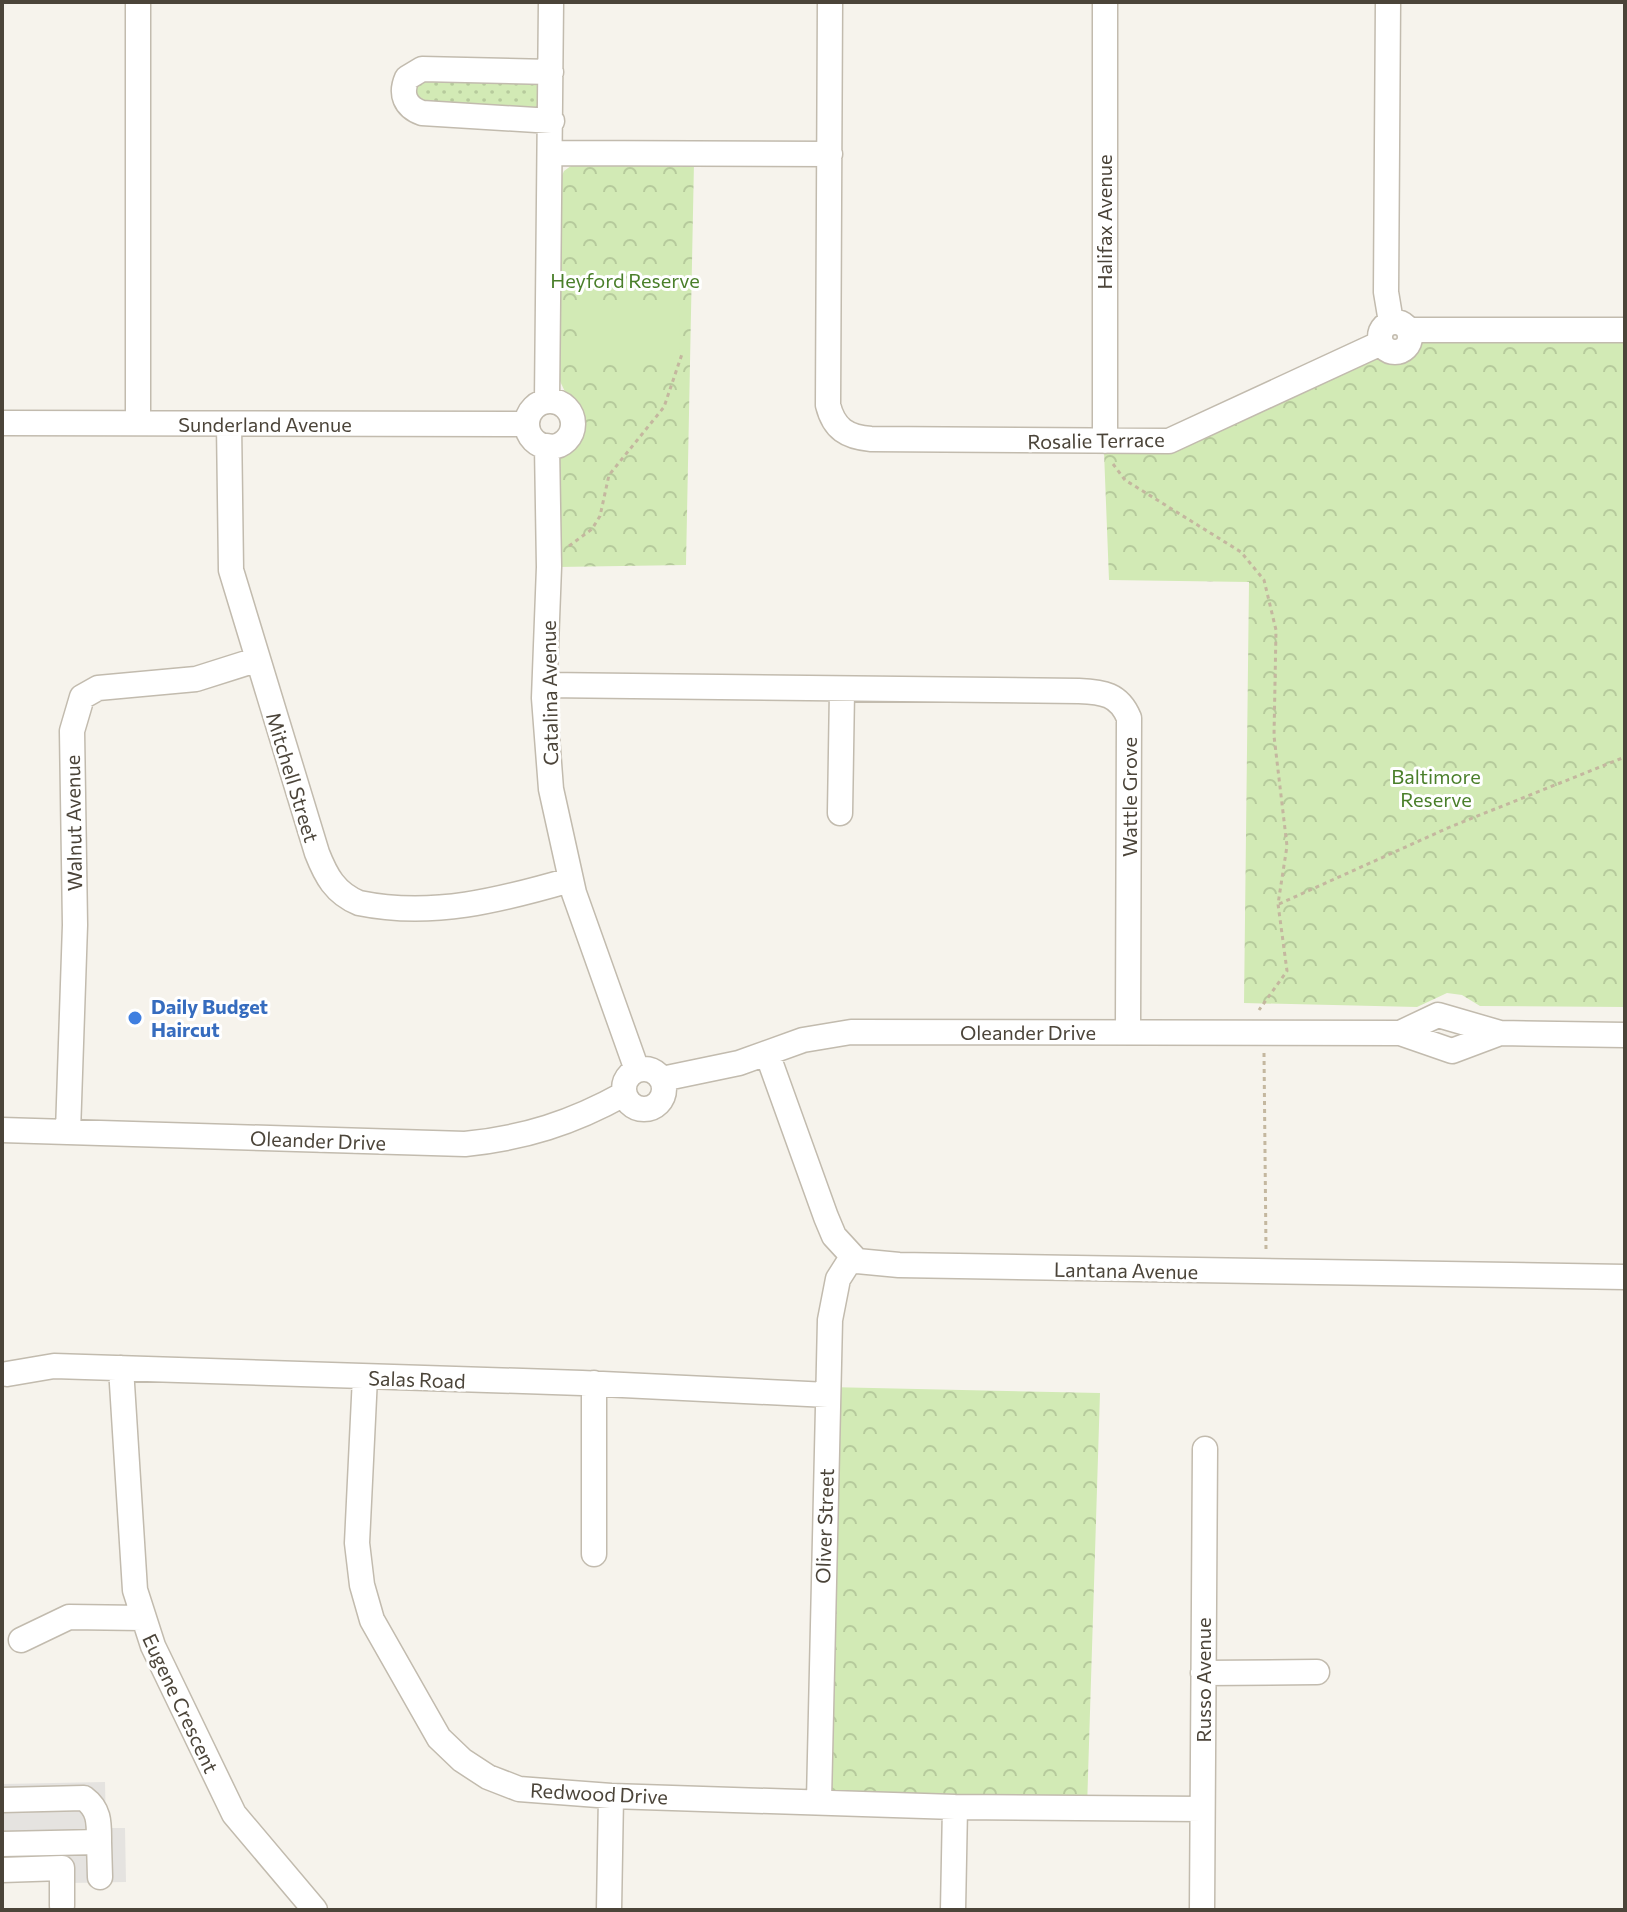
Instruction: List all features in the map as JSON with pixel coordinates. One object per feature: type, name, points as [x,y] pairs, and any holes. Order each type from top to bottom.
[{"type":"street","points":[[138,2],[138,423]]},
{"type":"street","points":[[547,401],[552,153],[551,2]]},
{"type":"street","points":[[552,153],[830,154],[830,2]]},
{"type":"street","name":"Halifax Avenue","points":[[1105,2],[1105,441]]},
{"type":"street","points":[[1388,2],[1386,292],[1394,332],[1625,330]]},
{"type":"street","points":[[551,72],[422,69],[407,78],[403,91],[407,104],[422,113],[552,121]]},
{"type":"street","name":"Rosalie Terrace","points":[[830,154],[828,405],[840,430],[847,435],[871,439],[1169,441],[1394,332]]},
{"type":"street","points":[[547,401],[563,405],[573,420],[570,436],[564,442],[547,446],[531,437],[527,424],[531,411],[547,401]]},
{"type":"street","name":"Sunderland Avenue","points":[[2,423],[527,424]]},
{"type":"street","name":"Mitchell Street","points":[[229,424],[231,570],[317,853],[331,883],[347,898],[371,906],[469,905],[491,903],[570,880]]},
{"type":"street","name":"Catalina Avenue","points":[[547,446],[545,685],[551,789],[570,880],[637,1070]]},
{"type":"street","name":"Walnut Avenue","points":[[68,1132],[75,925],[72,731],[78,704],[82,697],[98,688],[196,679],[256,660]]},
{"type":"street","name":"Wattle Grove","points":[[545,685],[1101,692],[1121,702],[1129,718],[1130,731],[1128,1031]]},
{"type":"street","points":[[840,813],[842,691]]},
{"type":"street","name":"Oleander Drive","points":[[662,1079],[739,1063],[803,1040],[851,1032],[1400,1033],[1452,1051],[1500,1033],[1625,1035]]},
{"type":"street","points":[[767,1053],[826,1217],[834,1236],[852,1257]]},
{"type":"street","points":[[637,1070],[652,1070],[662,1079],[663,1096],[653,1107],[637,1108],[624,1094],[625,1082],[637,1070]]},
{"type":"street","name":"Oleander Drive","points":[[2,1130],[465,1144],[508,1140],[544,1131],[583,1117],[624,1094]]},
{"type":"street","name":"Lantana Avenue","points":[[852,1257],[868,1264],[899,1265],[1625,1277]]},
{"type":"street","name":"Oliver Street","points":[[819,1800],[832,1297],[838,1279],[852,1257]]},
{"type":"street","name":"Salas Road","points":[[7,1374],[54,1366],[594,1383],[828,1395]]},
{"type":"street","name":"Eugene Crescent","points":[[121,1368],[135,1590],[143,1618],[157,1656],[234,1814],[315,1910]]},
{"type":"street","name":"Redwood Drive","points":[[365,1377],[357,1543],[362,1585],[372,1620],[415,1701],[439,1738],[462,1760],[488,1777],[519,1789],[611,1796],[819,1800],[955,1807],[1202,1809]]},
{"type":"street","points":[[594,1383],[594,1554]]},
{"type":"street","name":"Russo Avenue","points":[[1202,1910],[1205,1449]]},
{"type":"street","points":[[21,1640],[69,1617],[143,1618]]},
{"type":"street","points":[[1203,1673],[1317,1672]]},
{"type":"street","points":[[609,1910],[611,1796]]},
{"type":"street","points":[[2,1800],[84,1798],[93,1804],[99,1817],[100,1877]]},
{"type":"street","points":[[953,1910],[955,1807]]},
{"type":"street","points":[[2,1844],[99,1842]]},
{"type":"street","points":[[2,1870],[62,1868],[62,1906]]},
{"type":"path","points":[[566,548],[592,529],[600,516],[609,475],[664,407],[682,354]]},
{"type":"path","points":[[1105,441],[1114,465],[1125,480],[1241,552],[1264,580],[1276,630],[1274,736],[1287,846],[1278,904],[1287,971],[1258,1008],[1263,1033],[1266,1273]]},
{"type":"path","points":[[1278,904],[1450,827],[1625,757]]},
{"type":"green space","points":[[551,72],[552,121],[428,113],[403,87],[407,78]]},
{"type":"green space","name":"Heyford Reserve","points":[[694,162],[686,565],[558,567],[558,464],[560,455],[577,436],[579,421],[558,377],[559,182],[564,171],[575,163]]},
{"type":"green space","points":[[579,302],[679,302],[680,354],[579,354]]},
{"type":"green space","name":"Baltimore Reserve","points":[[1425,340],[1625,341],[1625,1007],[1480,1006],[1462,995],[1447,993],[1417,1007],[1244,1003],[1249,582],[1109,580],[1104,452],[1382,354],[1403,356]]},
{"type":"green space","points":[[828,1387],[1100,1393],[1087,1808],[819,1800]]},
{"type":"shaded area","points":[[105,1782],[106,1828],[125,1828],[126,1882],[70,1883],[2,1862],[2,1784]]},
{"type":"place","name":"Daily Budget Haircut","points":[[135,1018]]}]
